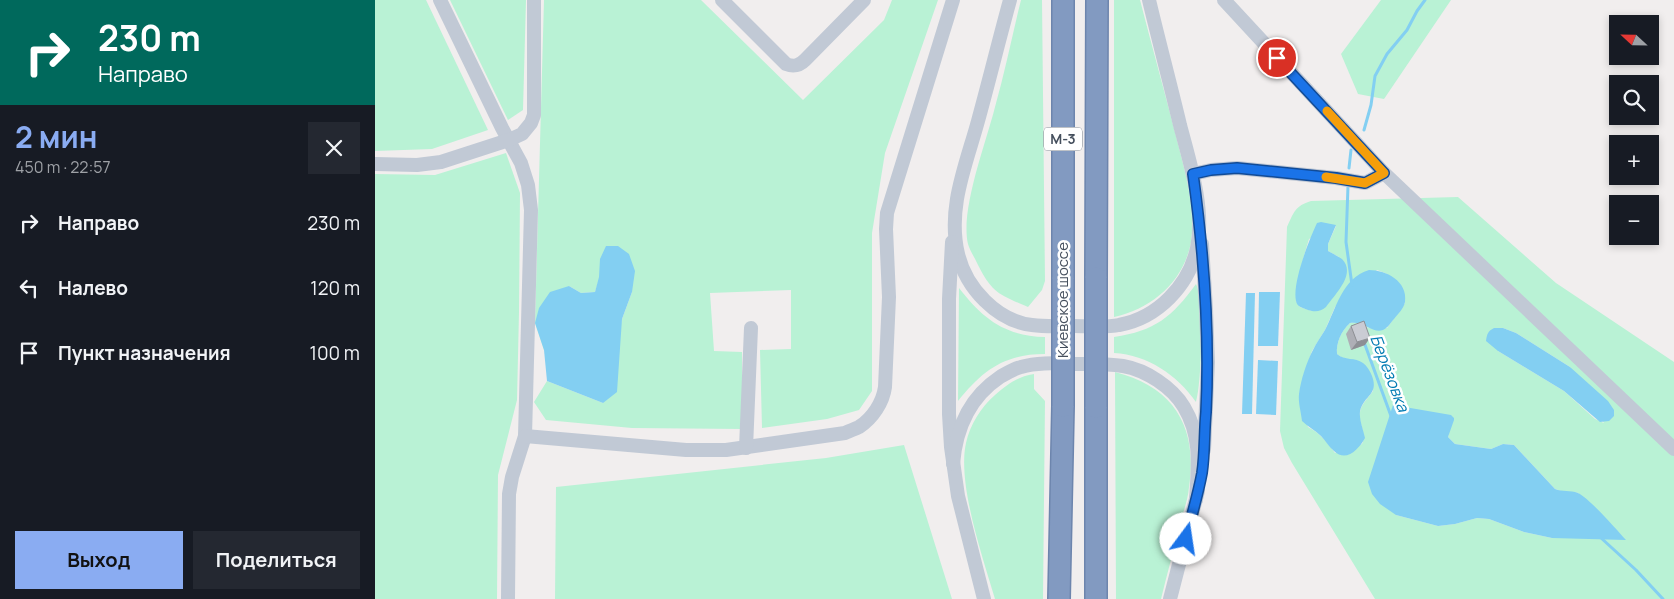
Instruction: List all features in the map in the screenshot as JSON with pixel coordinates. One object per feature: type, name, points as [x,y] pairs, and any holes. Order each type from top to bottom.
[{"type":"highway","name":"Киевское шоссе","points":[[1059,599],[1063,406],[1063,0]]},
{"type":"highway","name":"М-3","points":[[1095,599],[1097,0]]},
{"type":"street","points":[[440,0],[521,163],[528,185],[531,210],[525,436],[512,477],[509,494],[508,599]]},
{"type":"street","points":[[375,164],[417,165],[441,162],[522,134],[534,116],[535,0]]},
{"type":"street","points":[[722,0],[786,64],[793,66],[805,60],[864,0]]},
{"type":"street","points":[[525,436],[686,450],[726,450],[845,433],[860,426],[877,408],[882,400],[885,387],[889,298],[885,229],[887,214],[953,0]]},
{"type":"street","points":[[983,599],[959,505],[953,464],[949,414],[950,264],[959,187],[1010,0]]},
{"type":"street","points":[[1149,0],[1193,174],[1200,224],[1206,294],[1208,362],[1204,455],[1196,500],[1170,599]]},
{"type":"street","points":[[1224,0],[1384,173],[1674,449]]},
{"type":"street","points":[[1193,174],[1211,170],[1237,168],[1336,178],[1365,183],[1384,173]]},
{"type":"street","points":[[954,226],[959,258],[967,278],[983,299],[998,311],[1029,325],[1115,326],[1132,322],[1149,314],[1177,290],[1193,264],[1198,246],[1200,224]]},
{"type":"street","points":[[746,448],[751,328]]},
{"type":"street","points":[[953,464],[958,433],[978,396],[994,381],[1020,367],[1038,364],[1112,364],[1129,367],[1148,375],[1164,385],[1184,407],[1193,426],[1198,446],[1196,500]]},
{"type":"green space","points":[[375,0],[426,0],[488,130],[432,149],[375,151]]},
{"type":"green space","points":[[450,0],[526,0],[523,110],[508,120]]},
{"type":"green space","points":[[544,0],[701,0],[803,100],[884,20],[892,0],[938,0],[885,153],[872,233],[872,391],[859,410],[827,419],[762,428],[760,350],[791,349],[791,290],[710,293],[714,351],[742,352],[742,429],[632,428],[546,420],[534,402],[547,381],[603,403],[622,319],[632,292],[600,259],[600,277],[595,292],[581,293],[569,286],[544,350],[535,323]]},
{"type":"green space","points":[[1021,0],[1042,0],[1045,281],[1042,290],[1028,307],[1004,296],[988,282],[969,247],[966,230],[975,176],[999,94]]},
{"type":"green space","points":[[1114,0],[1140,0],[1186,177],[1191,203],[1192,229],[1187,256],[1174,281],[1153,300],[1128,313],[1114,317]]},
{"type":"green space","points":[[1381,0],[1451,0],[1384,99],[1358,94],[1341,54]]},
{"type":"green space","points":[[506,153],[520,193],[519,312],[517,400],[498,475],[497,599],[375,599],[375,174],[435,175]]},
{"type":"green space","points":[[1458,197],[1556,283],[1674,362],[1674,599],[1375,599],[1292,463],[1284,448],[1280,431],[1287,227],[1296,210],[1301,205],[1311,201]],"holes":[[[1336,226],[1328,244],[1328,251],[1339,257],[1312,311],[1300,307],[1296,301],[1299,277],[1309,239]],[[1377,270],[1393,278],[1405,303],[1387,328],[1372,328],[1350,323],[1340,337],[1337,354],[1342,358],[1358,362],[1366,367],[1370,375],[1373,391],[1363,403],[1360,412],[1364,436],[1362,444],[1335,453],[1323,438],[1308,427],[1299,396],[1312,351],[1325,330],[1335,307]],[[1503,328],[1516,333],[1570,367],[1604,423],[1595,419],[1564,391],[1498,351]],[[1449,433],[1448,437],[1455,444],[1491,449],[1503,444],[1514,445],[1555,489],[1579,493],[1552,538],[1524,532],[1489,519],[1477,518],[1438,526],[1396,515]]]},
{"type":"green space","points":[[1196,284],[1199,293],[1201,342],[1200,378],[1196,402],[1180,383],[1161,368],[1138,358],[1114,353],[1114,337],[1141,331],[1161,321],[1179,305]]},
{"type":"green space","points":[[959,288],[977,309],[996,324],[1018,333],[1045,337],[1045,354],[1018,357],[995,366],[976,381],[958,401]]},
{"type":"green space","points":[[1115,372],[1153,388],[1167,399],[1185,428],[1190,446],[1191,465],[1188,497],[1161,599],[1116,599]]},
{"type":"green space","points":[[1034,374],[1034,389],[1045,401],[1043,599],[995,599],[968,500],[964,460],[966,443],[973,423],[990,400],[1013,381]]},
{"type":"green space","points":[[904,445],[952,599],[555,599],[556,487],[826,458]]},
{"type":"water","points":[[1317,223],[1336,225],[1328,244],[1328,251],[1342,259],[1347,271],[1343,284],[1326,307],[1320,311],[1313,311],[1298,305],[1295,293],[1306,250]]},
{"type":"water","points":[[606,246],[618,246],[629,254],[635,271],[632,292],[622,319],[617,392],[603,403],[547,381],[544,350],[535,323],[539,308],[550,292],[569,286],[581,293],[595,292],[599,277],[600,259]]},
{"type":"water","points":[[1369,270],[1382,272],[1394,278],[1403,288],[1405,302],[1401,311],[1385,329],[1379,331],[1360,324],[1350,323],[1340,337],[1337,354],[1343,358],[1363,363],[1369,370],[1374,382],[1374,387],[1360,411],[1365,438],[1356,450],[1343,456],[1334,451],[1321,436],[1302,421],[1299,394],[1308,360],[1325,330],[1341,295],[1352,280]]},
{"type":"water","points":[[1259,292],[1280,292],[1278,346],[1258,346]]},
{"type":"water","points":[[1246,293],[1255,293],[1252,414],[1242,414]]},
{"type":"water","points":[[1494,328],[1503,328],[1516,333],[1570,367],[1608,401],[1614,410],[1614,416],[1609,421],[1600,422],[1564,391],[1498,351],[1486,341],[1488,333]]},
{"type":"water","points":[[1258,360],[1278,361],[1276,415],[1256,414]]},
{"type":"water","points":[[1393,405],[1451,415],[1454,420],[1448,437],[1455,444],[1491,449],[1503,444],[1514,445],[1555,489],[1575,492],[1583,496],[1626,540],[1552,538],[1524,532],[1489,519],[1477,518],[1438,526],[1396,515],[1380,504],[1372,494],[1368,482]]},
{"type":"building","points":[[1364,321],[1370,338],[1357,342],[1351,326]]},
{"type":"waterway","name":"Берёзовка","points":[[1364,130],[1371,105],[1375,76],[1387,54],[1407,30],[1425,0]]},
{"type":"waterway","points":[[1349,168],[1351,150]]},
{"type":"waterway","name":"Берёзовка","points":[[1348,186],[1346,242],[1352,285]]},
{"type":"waterway","name":"Берёзовка","points":[[1364,342],[1391,416]]},
{"type":"waterway","name":"Берёзовка","points":[[1600,537],[1636,570],[1663,599]]},
{"type":"slow traffic","points":[[1326,177],[1365,183],[1384,173],[1327,111]]},
{"type":"route","points":[[1186,539],[1204,455],[1208,362],[1204,262],[1193,174],[1211,170],[1237,168],[1336,178],[1365,183],[1384,173],[1277,58]]}]
